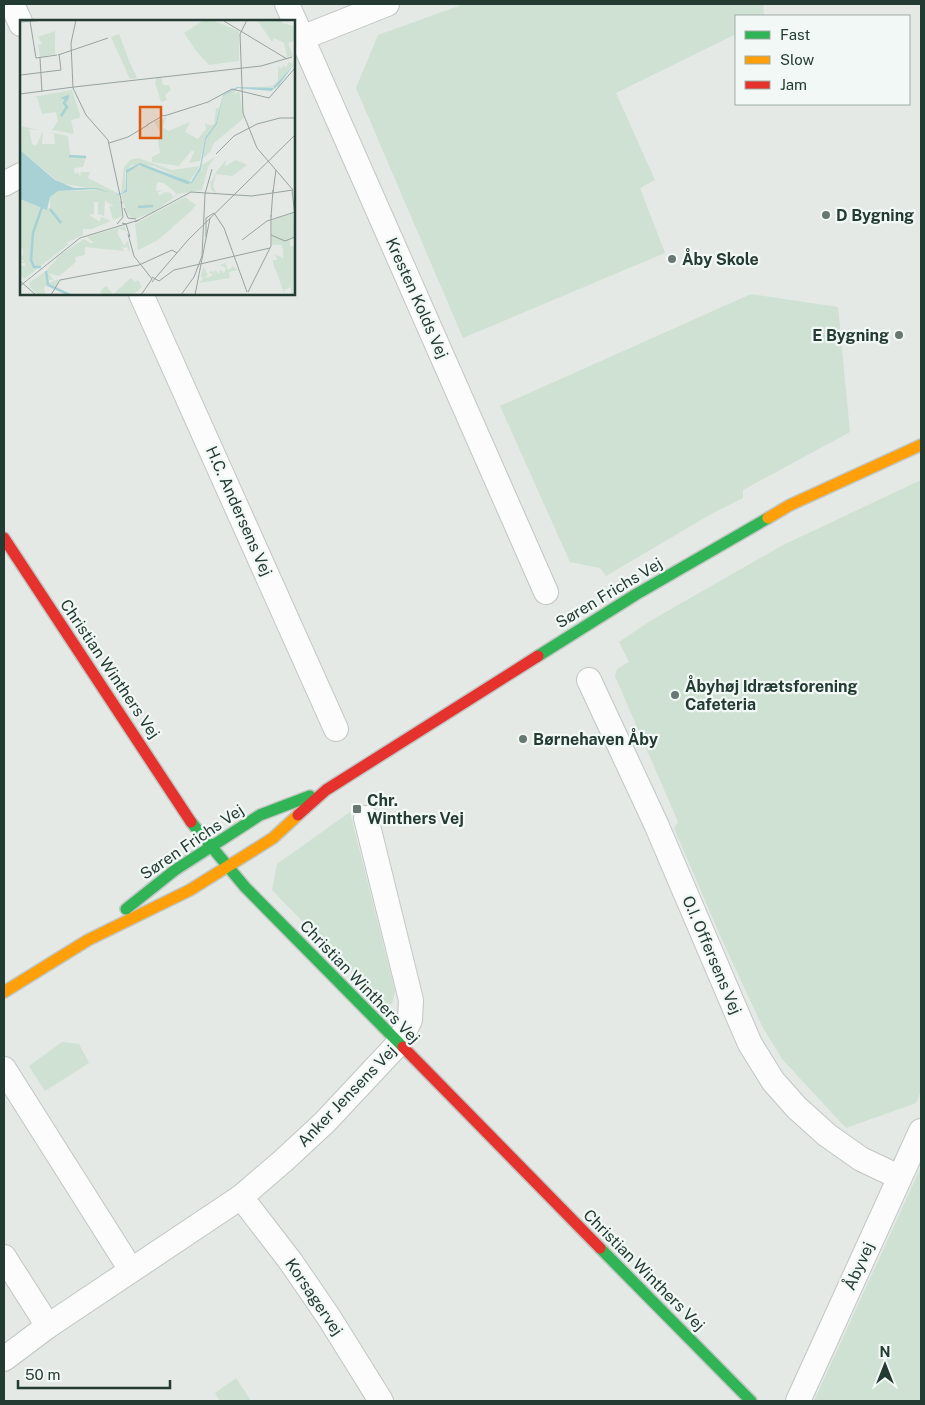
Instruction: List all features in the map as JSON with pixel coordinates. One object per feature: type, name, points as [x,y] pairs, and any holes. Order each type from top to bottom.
[{"type":"street","points":[[12,4],[20,22]]},
{"type":"street","name":"Kresten Kolds Vej","points":[[287,4],[292,20]]},
{"type":"street","points":[[298,38],[387,4]]},
{"type":"street","name":"Kresten Kolds Vej","points":[[298,38],[546,592]]},
{"type":"street","points":[[4,184],[20,176]]},
{"type":"street","name":"H.C. Andersens Vej","points":[[142,295],[336,729]]},
{"type":"street","name":"Søren Frichs Vej","points":[[4,992],[88,940],[190,890],[227,867],[273,838],[326,790],[610,610],[790,506],[921,445]]},
{"type":"street","name":"Christian Winthers Vej","points":[[4,538],[193,824],[227,867],[398,1044],[751,1401]]},
{"type":"street","name":"O.I. Offersens Vej","points":[[589,680],[656,824],[750,1044],[773,1081],[797,1108],[826,1135],[861,1159],[899,1177]]},
{"type":"street","name":"Søren Frichs Vej","points":[[88,940],[174,870],[260,815],[326,790]]},
{"type":"street","name":"Anker Jensens Vej","points":[[6,1355],[241,1197],[325,1122],[398,1044],[410,1020],[411,1000],[366,818]]},
{"type":"street","points":[[4,1069],[131,1270]]},
{"type":"street","name":"Åbyvej","points":[[798,1401],[921,1131]]},
{"type":"street","name":"Korsagervej","points":[[241,1197],[291,1262],[330,1319],[381,1401]]},
{"type":"street","points":[[4,1257],[48,1326]]},
{"type":"green space","points":[[464,4],[763,4],[764,15],[735,15],[735,34],[616,93],[655,180],[640,188],[665,253],[463,338],[356,88],[378,35]]},
{"type":"green space","points":[[751,294],[838,307],[850,432],[743,490],[743,498],[713,513],[606,576],[600,568],[570,562],[500,406]]},
{"type":"green space","points":[[921,480],[921,1091],[916,1103],[846,1128],[782,1059],[762,1026],[719,933],[674,828],[678,822],[615,676],[617,669],[629,662],[619,642],[650,621],[781,546]]},
{"type":"green space","points":[[350,812],[395,991],[392,1004],[383,1004],[272,890],[277,864]]},
{"type":"green space","points":[[62,1042],[79,1044],[89,1063],[45,1091],[29,1066]]},
{"type":"green space","points":[[921,1167],[921,1401],[814,1401]]},
{"type":"green space","points":[[236,1378],[251,1401],[220,1401],[215,1393]]},
{"type":"traffic: fast","points":[[538,656],[635,595],[768,518]]},
{"type":"traffic: fast","points":[[126,909],[175,870],[260,815],[310,796]]},
{"type":"traffic: fast","points":[[191,822],[245,887],[403,1047]]},
{"type":"traffic: fast","points":[[600,1248],[751,1401]]},
{"type":"traffic: slow","points":[[768,518],[790,505],[921,445]]},
{"type":"traffic: slow","points":[[4,992],[88,940],[190,890],[273,838],[298,815]]},
{"type":"traffic: jam","points":[[4,538],[191,822]]},
{"type":"traffic: jam","points":[[298,815],[326,790],[538,656]]},
{"type":"traffic: jam","points":[[403,1047],[600,1248]]},
{"type":"place","name":"D Bygning","points":[[826,215]]},
{"type":"place","name":"Åby Skole","points":[[672,259]]},
{"type":"place","name":"E Bygning","points":[[899,335]]},
{"type":"place","name":"Åbyhøj Idrætsforening Cafeteria","points":[[675,695]]},
{"type":"place","name":"Børnehaven Åby","points":[[523,739]]},
{"type":"place","name":"Chr. Winthers Vej","points":[[357,809]]}]
